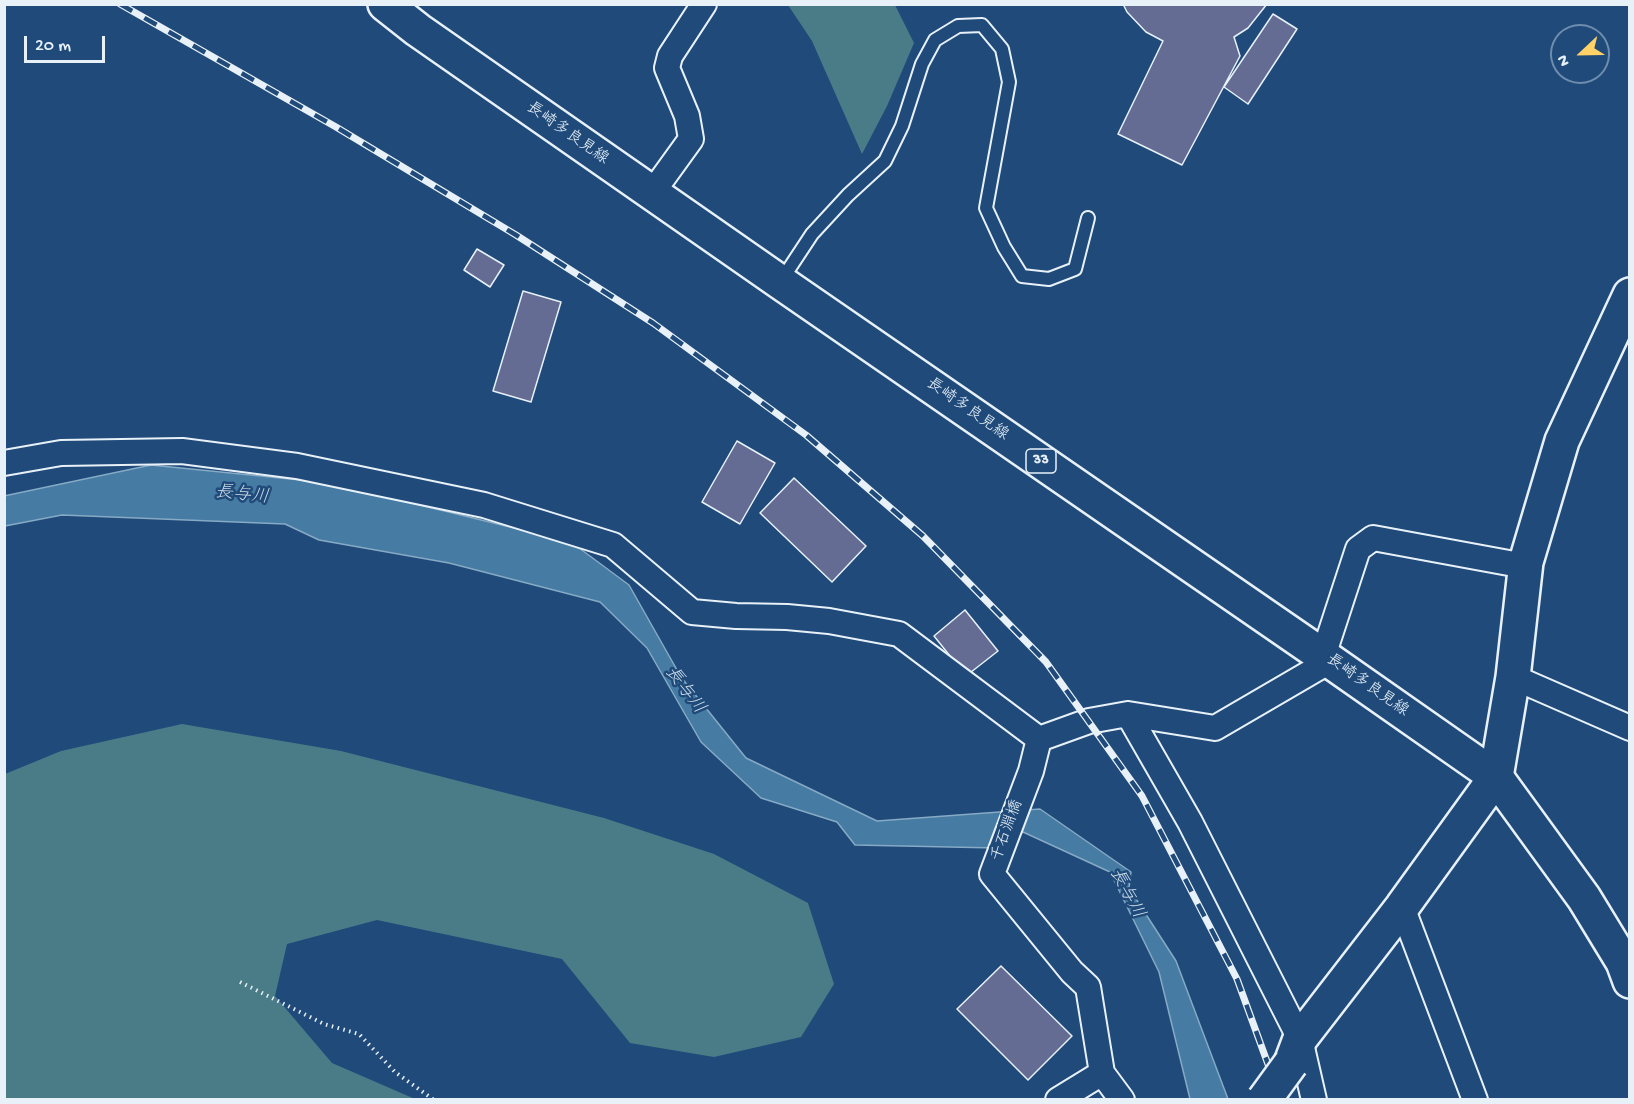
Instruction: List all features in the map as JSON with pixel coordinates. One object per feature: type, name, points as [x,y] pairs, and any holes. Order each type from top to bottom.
[{"type":"main road","name":"長崎多良見線","points":[[385,4],[428,37],[652,193],[1496,777],[1584,898],[1623,962],[1629,981]]},
{"type":"main road","points":[[1264,1100],[1295,1051],[1496,777],[1513,677],[1526,566],[1562,441],[1629,295]]},
{"type":"street","points":[[652,193],[691,139],[687,116],[667,68],[670,56],[704,4]]},
{"type":"street","points":[[4,463],[61,453],[182,451],[297,466],[484,506],[613,545],[693,612],[829,621],[899,634],[1039,739],[1089,722],[1128,714],[1215,728],[1327,658],[1358,549],[1373,538],[1526,566]]},
{"type":"street","points":[[1513,677],[1629,728]]},
{"type":"street","points":[[1128,714],[1190,822],[1295,1051],[1314,1100]]},
{"type":"street","name":"千石淵橋","points":[[1039,739],[1031,771],[992,874],[1072,972],[1088,987],[1102,1073]]},
{"type":"street","points":[[1402,907],[1475,1100]]},
{"type":"street","points":[[1058,1100],[1102,1073],[1122,1100]]},
{"type":"lane","points":[[780,282],[812,234],[848,195],[885,161],[902,126],[922,64],[935,40],[958,26],[982,25],[1002,49],[1009,82],[986,208],[1004,247],[1022,276],[1049,279],[1075,269],[1088,218]]},
{"type":"path","points":[[240,982],[324,1024],[359,1034],[395,1072],[434,1100]]},
{"type":"green space","points":[[788,5],[895,5],[914,43],[887,106],[862,154],[812,41]]},
{"type":"green space","points":[[182,724],[341,751],[604,818],[714,854],[808,903],[834,984],[801,1037],[714,1057],[630,1043],[562,959],[377,920],[287,944],[275,996],[332,1063],[415,1099],[5,1099],[5,774],[61,751]]},
{"type":"water","name":"長与川","points":[[151,465],[330,483],[571,542],[629,585],[681,677],[746,758],[877,821],[1040,809],[1131,872],[1129,888],[1176,961],[1228,1099],[1190,1099],[1159,972],[1110,872],[1023,832],[997,848],[855,845],[837,822],[761,798],[701,742],[647,648],[600,602],[449,563],[319,540],[285,524],[62,515],[5,526],[4,496]]},
{"type":"building","points":[[1123,4],[1267,4],[1248,28],[1234,37],[1240,56],[1182,165],[1118,134],[1163,41],[1146,32],[1127,12]]},
{"type":"building","points":[[1273,14],[1297,29],[1248,104],[1224,87]]},
{"type":"building","points":[[477,249],[504,265],[490,287],[464,270]]},
{"type":"building","points":[[523,291],[561,302],[531,402],[493,391]]},
{"type":"building","points":[[737,441],[775,463],[740,524],[702,502]]},
{"type":"building","points":[[794,478],[866,546],[832,582],[760,513]]},
{"type":"building","points":[[965,610],[998,651],[966,676],[934,636]]},
{"type":"building","points":[[1001,966],[1072,1036],[1028,1080],[957,1009]]},
{"type":"railway","points":[[120,4],[336,127],[516,235],[653,323],[806,435],[923,536],[1046,662],[1142,796],[1237,979],[1281,1100]]}]
